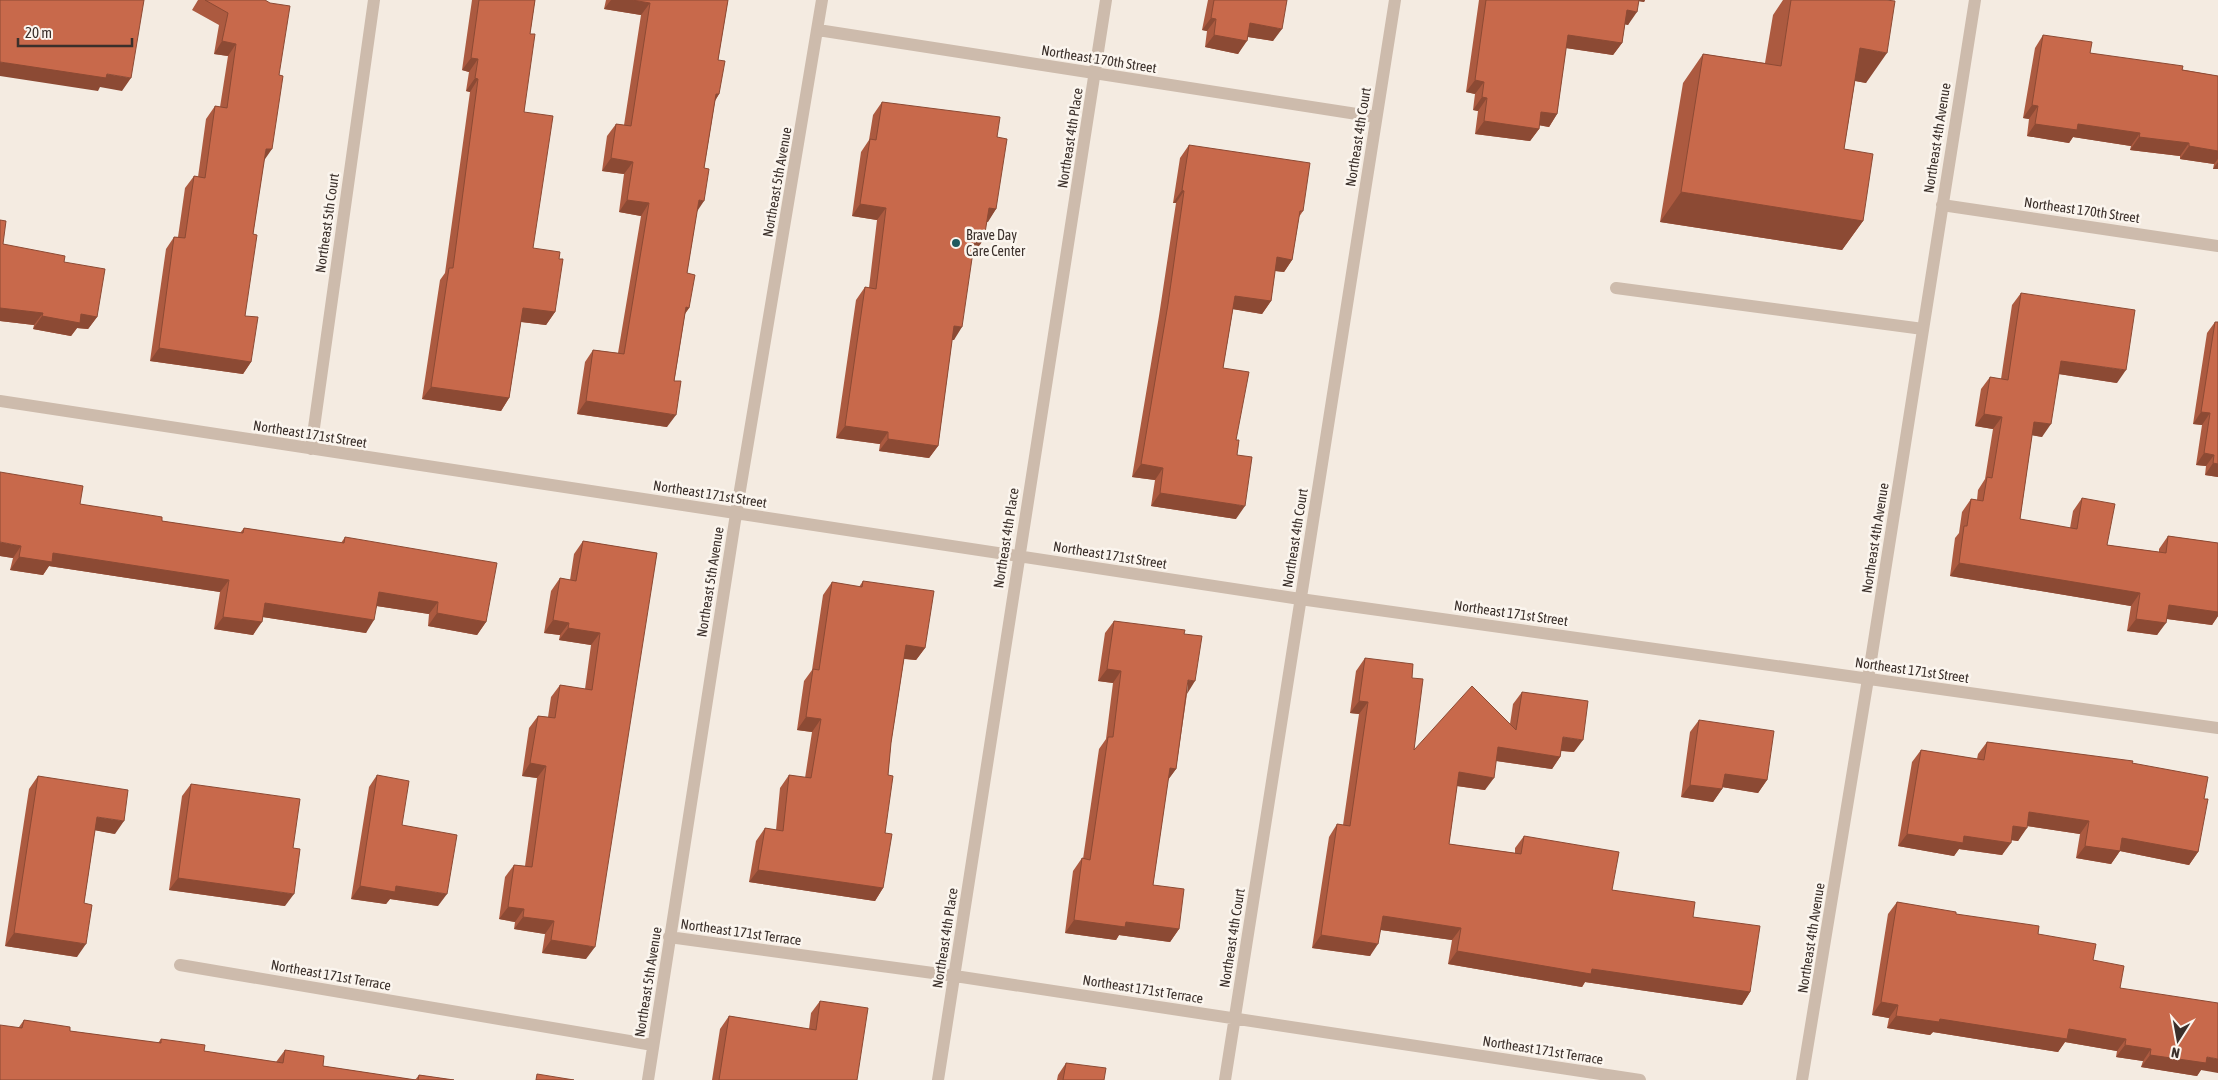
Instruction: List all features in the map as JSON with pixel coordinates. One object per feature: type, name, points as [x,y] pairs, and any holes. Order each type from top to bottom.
[{"type":"street","name":"Northeast 5th Court","points":[[311,449],[374,0]]},
{"type":"street","name":"Northeast 5th Avenue","points":[[648,1080],[736,514],[822,0]]},
{"type":"street","name":"Northeast 4th Place","points":[[938,1080],[1106,0]]},
{"type":"street","name":"Northeast 4th Court","points":[[1225,1080],[1395,0]]},
{"type":"street","name":"Northeast 4th Avenue","points":[[1802,1080],[1868,679],[1975,0]]},
{"type":"street","name":"Northeast 170th Street","points":[[818,30],[1376,117]]},
{"type":"street","name":"Northeast 170th Street","points":[[1942,205],[2218,246]]},
{"type":"street","points":[[1616,288],[1922,329]]},
{"type":"street","name":"Northeast 171st Street","points":[[0,401],[1300,599],[2218,728]]},
{"type":"street","name":"Northeast 171st Terrace","points":[[669,937],[955,976],[1640,1080]]},
{"type":"street","name":"Northeast 171st Terrace","points":[[180,965],[653,1045]]},
{"type":"building","points":[[0,0],[144,0],[131,78],[107,74],[106,78],[0,62]]},
{"type":"building","points":[[205,0],[265,0],[270,3],[290,6],[279,75],[283,76],[272,149],[266,149],[253,234],[257,235],[245,316],[258,317],[251,362],[159,348],[174,237],[185,238],[194,176],[205,178],[215,106],[227,108],[236,44],[222,41],[228,13]]},
{"type":"building","points":[[479,0],[535,0],[530,34],[535,34],[524,112],[553,116],[533,248],[560,252],[559,259],[563,259],[555,312],[523,308],[509,398],[431,387],[449,268],[453,268],[478,79],[475,78],[478,59],[471,58]]},
{"type":"building","points":[[632,0],[728,0],[718,60],[725,61],[719,94],[716,94],[704,168],[709,169],[704,201],[699,200],[687,273],[695,275],[689,308],[686,307],[674,381],[681,381],[676,415],[586,401],[593,350],[624,354],[649,203],[627,200],[633,162],[611,158],[616,124],[631,126],[650,3]]},
{"type":"building","points":[[1214,0],[1287,0],[1282,29],[1250,23],[1247,41],[1214,35],[1216,19],[1211,18]]},
{"type":"building","points":[[1486,0],[1639,0],[1637,12],[1627,10],[1622,43],[1568,35],[1557,114],[1541,112],[1539,129],[1484,121],[1487,98],[1482,97],[1484,82],[1475,80]]},
{"type":"building","points":[[1791,0],[1895,1],[1887,53],[1860,48],[1844,149],[1873,154],[1863,221],[1681,192],[1703,54],[1781,66]]},
{"type":"building","points":[[2043,35],[2092,42],[2090,53],[2183,66],[2182,70],[2218,76],[2218,151],[2189,146],[2189,143],[2139,137],[2140,133],[2078,124],[2077,130],[2035,124],[2038,106],[2032,105]]},
{"type":"building","points":[[882,102],[1000,117],[997,137],[1007,139],[996,209],[989,208],[984,239],[975,238],[962,327],[954,326],[938,446],[888,439],[888,432],[845,426],[865,287],[876,289],[886,208],[860,204],[870,139],[876,140]]},
{"type":"building","points":[[1189,145],[1310,163],[1303,211],[1300,211],[1292,260],[1277,257],[1271,301],[1235,296],[1223,368],[1249,372],[1236,440],[1239,440],[1237,455],[1252,457],[1245,506],[1160,493],[1163,468],[1141,464],[1168,304]]},
{"type":"building","points":[[0,220],[6,221],[3,244],[65,256],[64,262],[105,269],[97,317],[81,314],[80,323],[42,316],[43,313],[0,308]]},
{"type":"building","points":[[2021,293],[2135,310],[2126,370],[2061,361],[2051,424],[2034,422],[2020,519],[2077,529],[2082,498],[2115,504],[2107,545],[2166,553],[2168,536],[2218,543],[2218,612],[2169,605],[2166,623],[2136,619],[2140,593],[1959,563],[1964,526],[1967,526],[1971,499],[1983,501],[1987,477],[1992,478],[2002,417],[1984,414],[1990,377],[2008,380]]},
{"type":"building","points":[[2215,322],[2218,322],[2218,464],[2213,463],[2214,455],[2204,453],[2210,413],[2201,412]]},
{"type":"building","points":[[0,472],[83,486],[80,504],[162,517],[162,521],[243,533],[244,528],[344,543],[345,537],[497,563],[486,622],[437,613],[438,602],[379,592],[374,620],[265,603],[262,622],[223,617],[229,580],[53,553],[52,562],[19,557],[21,546],[0,542]]},
{"type":"building","points":[[583,541],[657,553],[595,947],[551,940],[554,921],[523,917],[524,909],[508,907],[514,865],[532,867],[546,766],[530,763],[538,716],[555,718],[560,685],[592,690],[600,633],[568,628],[569,623],[553,620],[560,578],[576,581]]},
{"type":"building","points":[[863,581],[934,591],[925,648],[906,645],[891,743],[888,775],[893,776],[885,833],[892,834],[883,888],[758,870],[765,828],[783,831],[789,775],[811,778],[821,719],[806,717],[813,669],[819,670],[832,582],[862,587]]},
{"type":"building","points":[[1114,621],[1185,630],[1184,634],[1202,636],[1195,681],[1188,680],[1176,769],[1170,768],[1153,885],[1184,889],[1179,929],[1126,922],[1125,927],[1074,920],[1082,858],[1090,860],[1108,737],[1113,737],[1121,671],[1107,669]]},
{"type":"building","points":[[1365,658],[1413,664],[1412,678],[1423,679],[1414,750],[1472,686],[1516,730],[1522,692],[1588,701],[1583,740],[1563,737],[1560,757],[1498,747],[1494,778],[1459,772],[1449,844],[1521,854],[1524,836],[1619,852],[1612,890],[1695,902],[1693,917],[1760,926],[1750,992],[1592,969],[1591,974],[1457,951],[1461,928],[1383,916],[1378,944],[1321,935],[1337,824],[1350,826],[1368,702],[1359,701]]},
{"type":"building","points":[[1699,720],[1774,731],[1767,780],[1725,774],[1722,789],[1690,785]]},
{"type":"building","points":[[1987,742],[2133,761],[2132,763],[2208,777],[2204,799],[2208,799],[2198,852],[2122,838],[2120,851],[2085,846],[2089,821],[2029,812],[2027,828],[2013,826],[2011,843],[1964,836],[1963,843],[1907,834],[1921,750],[1984,760]]},
{"type":"building","points":[[377,775],[409,781],[402,825],[457,835],[447,894],[396,886],[395,892],[360,886]]},
{"type":"building","points":[[38,776],[128,790],[124,821],[97,817],[84,903],[92,905],[86,944],[14,933]]},
{"type":"building","points":[[191,784],[300,799],[293,848],[300,849],[294,894],[178,878]]},
{"type":"building","points":[[1897,902],[1956,912],[1956,914],[2039,926],[2038,934],[2096,944],[2093,960],[2124,966],[2120,988],[2218,1003],[2218,1059],[2207,1057],[2206,1063],[2150,1055],[2151,1049],[2125,1045],[2126,1039],[2069,1029],[2067,1039],[1940,1019],[1939,1022],[1896,1016],[1898,1005],[1881,1002]]},
{"type":"building","points":[[820,1001],[868,1008],[857,1080],[719,1080],[729,1016],[816,1030]]},
{"type":"building","points":[[24,1020],[70,1027],[70,1031],[161,1043],[161,1039],[205,1045],[204,1051],[283,1063],[285,1050],[324,1056],[323,1066],[416,1080],[0,1080],[0,1025],[22,1028]]},
{"type":"building","points":[[1066,1063],[1106,1068],[1104,1080],[1063,1080]]},
{"type":"building","points":[[537,1074],[574,1080],[536,1080]]},
{"type":"building","points":[[419,1075],[454,1080],[418,1080]]},
{"type":"place","name":"Brave Day Care Center","points":[[956,243]]}]
